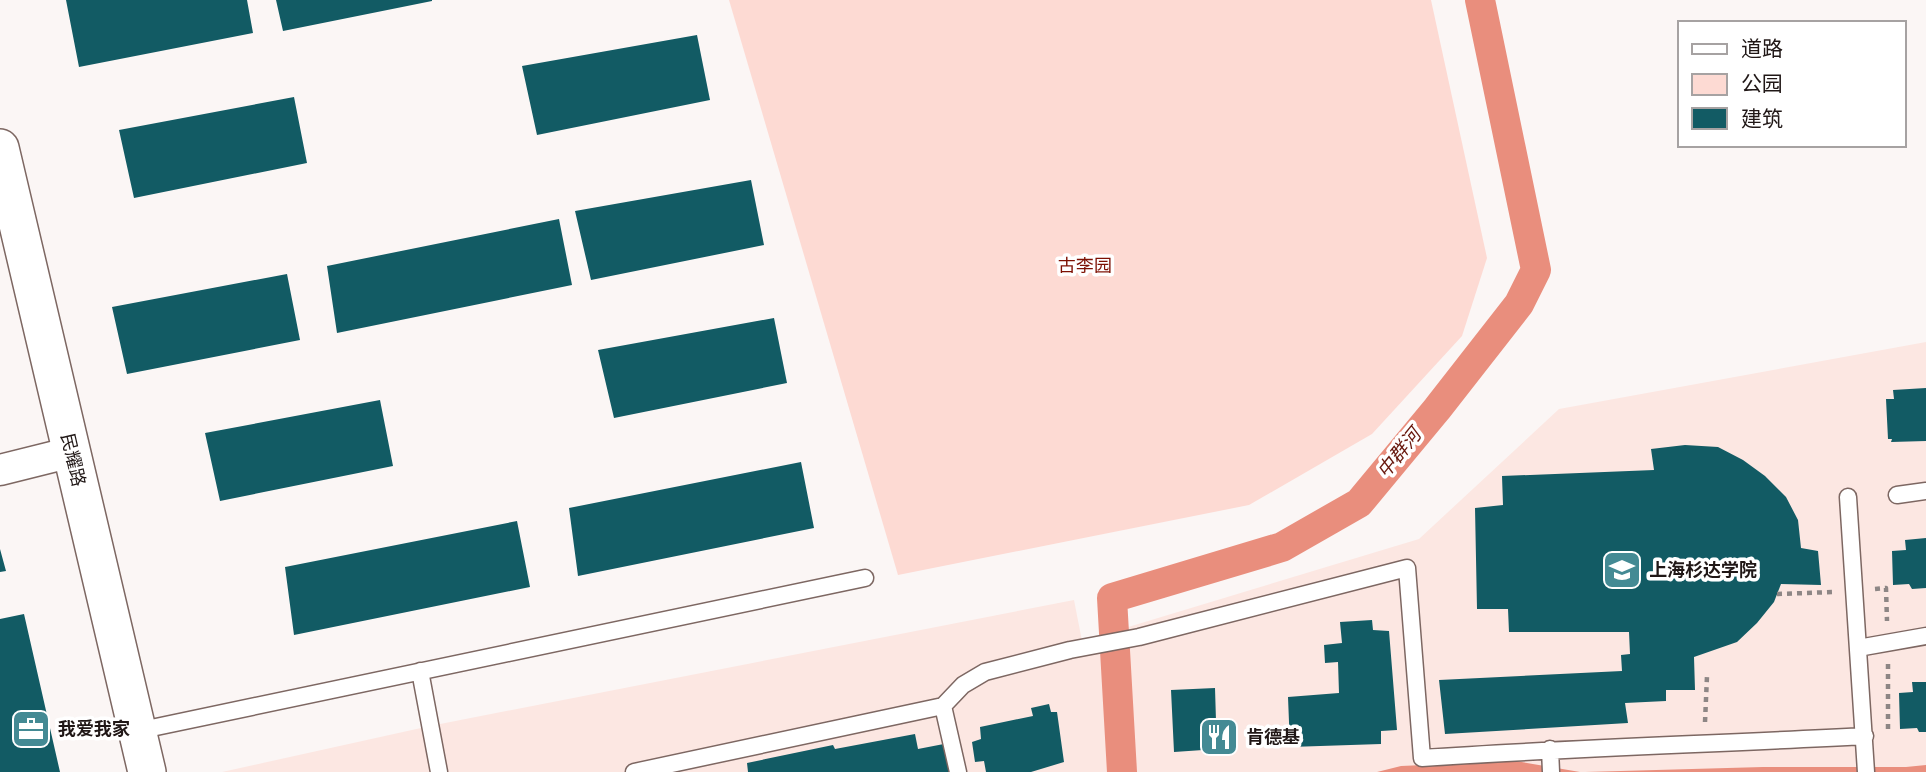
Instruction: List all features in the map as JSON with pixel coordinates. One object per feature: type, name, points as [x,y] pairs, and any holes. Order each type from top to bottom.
[{"type":"street","name":"民耀路","points":[[0,148],[147,772]]},
{"type":"street","points":[[0,470],[72,452]]},
{"type":"lane","points":[[1897,495],[1926,491]]},
{"type":"lane","points":[[1848,497],[1866,772]]},
{"type":"lane","points":[[642,771],[943,706],[963,685],[985,672],[1070,650],[1139,637],[1407,568],[1422,758],[1550,749],[1865,736]]},
{"type":"lane","points":[[137,731],[865,578]]},
{"type":"lane","points":[[1858,648],[1926,636]]},
{"type":"lane","points":[[419,671],[439,772]]},
{"type":"lane","points":[[943,706],[958,772]]},
{"type":"lane","points":[[1550,749],[1551,772]]},
{"type":"shaded area","name":"上海杉达学院","points":[[1926,342],[1926,772],[222,772],[430,726],[1074,600],[1082,641],[1419,539],[1559,409]]},
{"type":"shaded area","points":[[1516,761],[1580,772],[1377,772],[1401,766]]},
{"type":"shaded area","points":[[1926,765],[1926,772],[1585,772],[1763,767],[1906,767]]},
{"type":"green space","name":"古李园","points":[[729,0],[1431,0],[1487,258],[1462,336],[1372,434],[1249,505],[898,575]]},
{"type":"building","points":[[66,0],[247,0],[253,33],[79,67]]},
{"type":"building","points":[[276,0],[432,0],[432,1],[283,31]]},
{"type":"building","points":[[697,35],[710,100],[537,135],[522,66]]},
{"type":"building","points":[[294,97],[307,163],[134,198],[119,130]]},
{"type":"building","points":[[751,180],[764,245],[591,280],[575,211]]},
{"type":"building","points":[[559,219],[572,285],[337,333],[327,266]]},
{"type":"building","points":[[287,274],[300,340],[127,374],[112,307]]},
{"type":"building","points":[[774,318],[787,383],[614,418],[598,350]]},
{"type":"building","points":[[1926,388],[1926,441],[1891,442],[1892,439],[1888,439],[1886,399],[1894,399],[1893,390]]},
{"type":"building","points":[[380,400],[393,466],[220,501],[205,433]]},
{"type":"building","points":[[1685,445],[1718,447],[1765,476],[1786,497],[1798,520],[1801,548],[1818,551],[1821,585],[1781,584],[1774,602],[1737,642],[1694,657],[1695,690],[1666,690],[1666,701],[1625,703],[1628,723],[1445,734],[1439,680],[1622,671],[1621,655],[1630,654],[1629,632],[1509,632],[1508,609],[1477,609],[1475,508],[1503,505],[1502,476],[1654,470],[1651,449]]},
{"type":"building","points":[[801,462],[814,528],[578,576],[569,508]]},
{"type":"building","points":[[517,521],[530,587],[294,635],[285,567]]},
{"type":"building","points":[[1926,538],[1926,588],[1912,589],[1909,584],[1893,585],[1892,551],[1906,550],[1905,540]]},
{"type":"building","points":[[0,549],[6,571],[0,572]]},
{"type":"building","points":[[24,614],[60,772],[0,772],[0,619]]},
{"type":"building","points":[[1372,620],[1373,630],[1389,631],[1397,730],[1381,731],[1381,744],[1290,747],[1288,697],[1339,693],[1338,662],[1325,663],[1324,645],[1342,643],[1340,622]]},
{"type":"building","points":[[1912,682],[1926,682],[1926,732],[1919,732],[1917,728],[1900,729],[1899,693],[1913,692]]},
{"type":"building","points":[[1215,688],[1216,721],[1230,720],[1232,748],[1174,752],[1171,690]]},
{"type":"building","points":[[1049,704],[1051,712],[1057,712],[1064,762],[1031,772],[986,772],[984,761],[975,762],[972,742],[981,739],[980,727],[1033,716],[1031,708]]},
{"type":"building","points":[[915,734],[918,749],[949,743],[953,772],[748,772],[747,763],[833,745],[835,749]]},
{"type":"waterway","name":"中群河","points":[[1122,772],[1112,598],[1282,547],[1359,503],[1519,304],[1536,270],[1480,0]]},
{"type":"place","name":"上海杉达学院","points":[[1622,570]]},
{"type":"place","name":"我爱我家","points":[[31,729]]},
{"type":"place","name":"肯德基","points":[[1219,737]]}]
